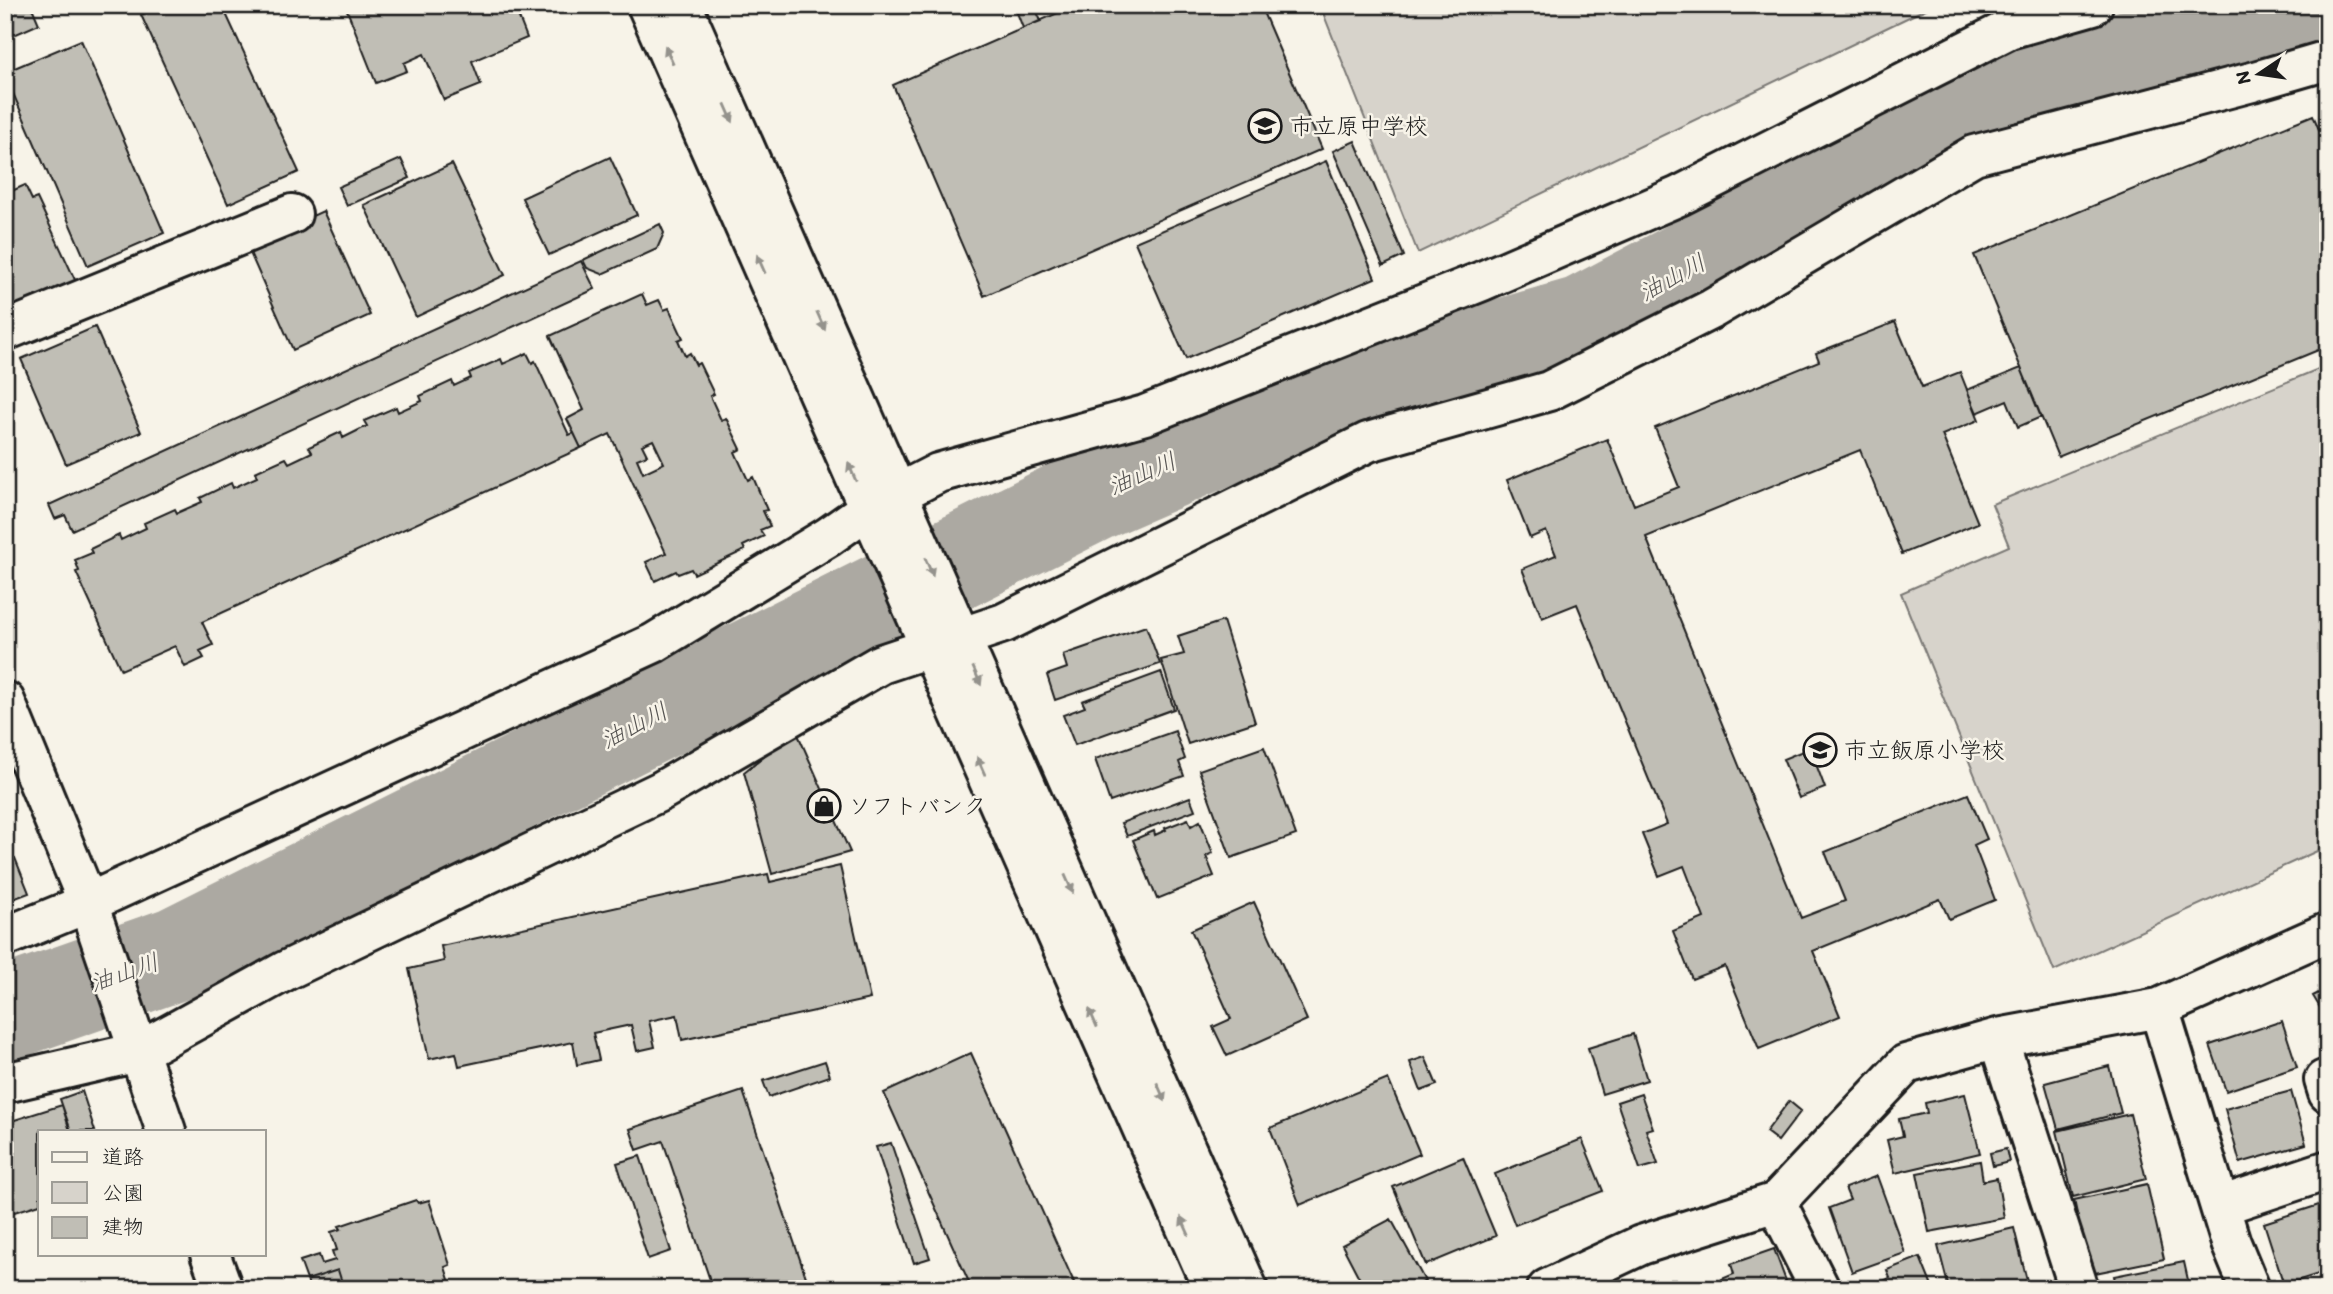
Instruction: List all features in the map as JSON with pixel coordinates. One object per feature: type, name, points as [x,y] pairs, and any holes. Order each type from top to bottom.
[{"type":"street","points":[[647,5],[888,514]]},
{"type":"street","points":[[682,5],[888,514],[1213,1289]]},
{"type":"street","points":[[5,937],[88,903],[654,643],[828,537],[888,514],[937,472],[1145,415],[1482,281],[1679,196],[2009,29],[2094,5]]},
{"type":"street","points":[[5,1083],[138,1052],[285,971],[662,791],[939,631],[1004,623],[1368,442],[1549,391],[1712,309],[1974,155],[2328,60]]},
{"type":"street","points":[[5,331],[292,214]]},
{"type":"street","points":[[939,631],[1248,1289]]},
{"type":"street","points":[[5,701],[88,903],[166,1130]]},
{"type":"street","points":[[1547,1289],[1609,1276],[1640,1245],[1776,1202],[1906,1064],[1998,1038],[2159,1009],[2328,932]]},
{"type":"street","points":[[2159,1009],[2231,1243],[2250,1289]]},
{"type":"street","points":[[1998,1038],[2078,1289]]},
{"type":"street","points":[[2220,1206],[2328,1170]]},
{"type":"street","points":[[1776,1202],[1820,1289]]},
{"type":"street","points":[[211,1256],[223,1289]]},
{"type":"green space","points":[[1320,5],[1934,5],[1418,253]]},
{"type":"green space","points":[[2328,365],[2328,846],[2054,971],[1901,593],[2009,546],[1992,504]]},
{"type":"building","points":[[5,5],[31,5],[39,24],[5,39]]},
{"type":"building","points":[[162,5],[222,5],[299,172],[228,204],[141,15]]},
{"type":"building","points":[[345,5],[514,5],[527,38],[472,61],[481,85],[444,100],[424,54],[404,63],[407,71],[376,83]]},
{"type":"building","points":[[1014,5],[1034,5],[1041,21],[1023,28]]},
{"type":"building","points":[[1076,5],[1260,5],[1322,149],[984,296],[893,85]]},
{"type":"building","points":[[81,40],[164,233],[88,266],[5,75],[5,72]]},
{"type":"building","points":[[2313,115],[2328,151],[2328,346],[2058,457],[1974,255]]},
{"type":"building","points":[[1355,141],[1404,256],[1383,266],[1333,151]]},
{"type":"building","points":[[610,157],[637,215],[549,255],[522,198]]},
{"type":"building","points":[[401,159],[410,178],[347,206],[338,187]]},
{"type":"building","points":[[1326,161],[1375,278],[1186,359],[1135,242]]},
{"type":"building","points":[[452,164],[505,275],[416,317],[364,205]]},
{"type":"building","points":[[25,185],[32,200],[37,198],[77,284],[15,313],[5,292],[5,194]]},
{"type":"building","points":[[323,211],[370,315],[293,350],[247,246]]},
{"type":"building","points":[[660,224],[664,233],[657,249],[602,274],[587,268],[583,260]]},
{"type":"building","points":[[581,261],[595,289],[72,530],[65,515],[55,519],[49,505]]},
{"type":"building","points":[[642,294],[647,305],[659,300],[664,310],[669,308],[683,338],[678,340],[685,356],[690,353],[696,365],[699,363],[714,394],[710,396],[721,420],[726,418],[741,449],[735,452],[748,480],[753,477],[767,510],[763,511],[770,526],[760,530],[764,536],[743,546],[745,550],[694,574],[691,569],[678,574],[676,571],[655,581],[646,562],[666,553],[610,434],[581,448],[567,419],[584,410],[550,336]],"holes":[[[653,440],[664,463],[643,473],[637,459],[647,455],[642,445]]]},
{"type":"building","points":[[1895,322],[1922,387],[1960,372],[1979,420],[1942,435],[1978,523],[1902,554],[1860,450],[1646,537],[1801,918],[1845,901],[1825,852],[1968,794],[1987,839],[1974,845],[1995,900],[1949,919],[1940,899],[1813,951],[1840,1016],[1759,1049],[1725,966],[1692,979],[1673,931],[1704,918],[1684,866],[1659,876],[1642,834],[1667,824],[1577,604],[1542,618],[1522,569],[1556,555],[1546,531],[1530,538],[1507,480],[1607,439],[1634,505],[1679,487],[1655,428],[1819,361],[1816,353]]},
{"type":"building","points":[[95,327],[141,432],[66,464],[21,359]]},
{"type":"building","points":[[527,353],[532,363],[535,361],[569,435],[574,433],[581,448],[202,622],[213,645],[200,651],[204,658],[185,667],[175,646],[121,670],[76,572],[79,571],[75,560],[92,553],[90,549],[119,535],[121,540],[146,528],[144,523],[175,509],[177,513],[202,502],[200,498],[231,483],[233,488],[257,477],[255,472],[286,458],[289,463],[312,452],[309,447],[341,432],[343,438],[367,426],[364,421],[396,407],[398,412],[422,401],[420,396],[452,381],[454,386],[471,378],[469,373],[501,359],[503,364]]},
{"type":"building","points":[[2021,368],[2041,417],[2018,427],[2007,400],[1977,413],[1967,390]]},
{"type":"building","points":[[1223,621],[1255,722],[1188,744],[1161,660],[1184,654],[1178,636]]},
{"type":"building","points":[[1146,626],[1160,664],[1055,700],[1047,675],[1067,668],[1063,655]]},
{"type":"building","points":[[1161,672],[1174,709],[1075,745],[1063,715],[1085,707],[1082,701]]},
{"type":"building","points":[[796,730],[850,852],[772,874],[744,772]]},
{"type":"building","points":[[1175,731],[1185,759],[1179,762],[1184,776],[1110,802],[1095,759]]},
{"type":"building","points":[[1264,747],[1296,835],[1231,858],[1199,770]]},
{"type":"building","points":[[1810,748],[1825,788],[1799,798],[1783,759]]},
{"type":"building","points":[[1190,797],[1195,810],[1127,836],[1121,823]]},
{"type":"building","points":[[1188,819],[1191,826],[1200,821],[1213,853],[1206,856],[1214,876],[1157,899],[1133,840],[1154,831],[1155,835]]},
{"type":"building","points":[[5,847],[11,859],[15,858],[29,893],[5,902]]},
{"type":"building","points":[[840,866],[870,999],[682,1040],[677,1015],[649,1021],[655,1047],[637,1051],[631,1025],[593,1033],[599,1060],[577,1065],[573,1042],[459,1066],[456,1053],[429,1059],[409,969],[444,961],[441,946],[768,874],[770,882]]},
{"type":"building","points":[[1254,902],[1307,1020],[1227,1056],[1213,1027],[1231,1019],[1191,930]]},
{"type":"building","points":[[2328,988],[2328,1021],[2313,996]]},
{"type":"building","points":[[2282,1021],[2297,1067],[2226,1091],[2210,1045]]},
{"type":"building","points":[[1633,1034],[1647,1080],[1602,1094],[1588,1048]]},
{"type":"building","points":[[971,1053],[1077,1289],[972,1289],[884,1093]]},
{"type":"building","points":[[1425,1057],[1437,1085],[1421,1091],[1410,1062]]},
{"type":"building","points":[[825,1061],[830,1076],[769,1097],[763,1081]]},
{"type":"building","points":[[2109,1066],[2121,1113],[2058,1129],[2045,1083]]},
{"type":"building","points":[[1388,1079],[1420,1154],[1300,1205],[1270,1128]]},
{"type":"building","points":[[82,1091],[95,1130],[71,1130],[60,1099]]},
{"type":"building","points":[[743,1091],[810,1289],[713,1289],[663,1141],[637,1150],[630,1129]]},
{"type":"building","points":[[2291,1091],[2306,1144],[2240,1163],[2225,1109]]},
{"type":"building","points":[[1641,1094],[1653,1128],[1646,1130],[1658,1164],[1640,1169],[1617,1102]]},
{"type":"building","points":[[1965,1094],[1980,1153],[1895,1173],[1887,1140],[1903,1136],[1899,1119],[1927,1113],[1925,1103]]},
{"type":"building","points":[[1789,1101],[1801,1111],[1778,1141],[1766,1132]]},
{"type":"building","points":[[62,1105],[70,1130],[38,1130],[38,1205],[5,1215],[5,1123]]},
{"type":"building","points":[[2130,1114],[2146,1179],[2073,1197],[2057,1131]]},
{"type":"building","points":[[1582,1139],[1603,1191],[1515,1225],[1495,1174]]},
{"type":"building","points":[[891,1143],[930,1258],[914,1263],[876,1147]]},
{"type":"building","points":[[2006,1149],[2009,1162],[1993,1166],[1990,1153]]},
{"type":"building","points":[[640,1156],[671,1251],[648,1259],[617,1163]]},
{"type":"building","points":[[1463,1157],[1496,1236],[1426,1265],[1393,1187]]},
{"type":"building","points":[[1980,1161],[1983,1181],[1997,1178],[2004,1218],[1929,1232],[1917,1173]]},
{"type":"building","points":[[1877,1176],[1905,1253],[1852,1272],[1829,1208],[1850,1200],[1845,1188]]},
{"type":"building","points":[[2147,1184],[2164,1259],[2090,1274],[2074,1200]]},
{"type":"building","points":[[416,1200],[418,1203],[429,1200],[450,1265],[445,1267],[452,1289],[344,1289],[338,1270],[307,1280],[300,1261],[319,1255],[322,1264],[335,1260],[332,1251],[337,1250],[331,1232],[341,1229],[339,1226]]},
{"type":"building","points":[[2325,1203],[2328,1211],[2328,1271],[2284,1285],[2264,1223]]},
{"type":"building","points":[[1391,1219],[1425,1281],[1411,1289],[1365,1289],[1342,1245]]},
{"type":"building","points":[[2014,1228],[2029,1289],[1949,1289],[1938,1246]]},
{"type":"building","points":[[1774,1249],[1789,1289],[1726,1289],[1722,1279],[1734,1274],[1731,1264]]},
{"type":"building","points":[[1920,1257],[1933,1289],[1865,1289],[1890,1278],[1887,1270]]},
{"type":"building","points":[[2184,1262],[2190,1289],[2117,1289],[2114,1276]]},
{"type":"building","points":[[338,1270],[344,1289],[310,1289],[307,1280]]},
{"type":"waterway","name":"油山川","points":[[5,1014],[178,953],[1094,494],[1303,403],[1583,323],[2031,86],[2305,5]]},
{"type":"place","name":"市立原中学校","points":[[1265,126]]},
{"type":"place","name":"市立飯原小学校","points":[[1820,750]]},
{"type":"place","name":"ソフトバンク","points":[[824,806]]}]
